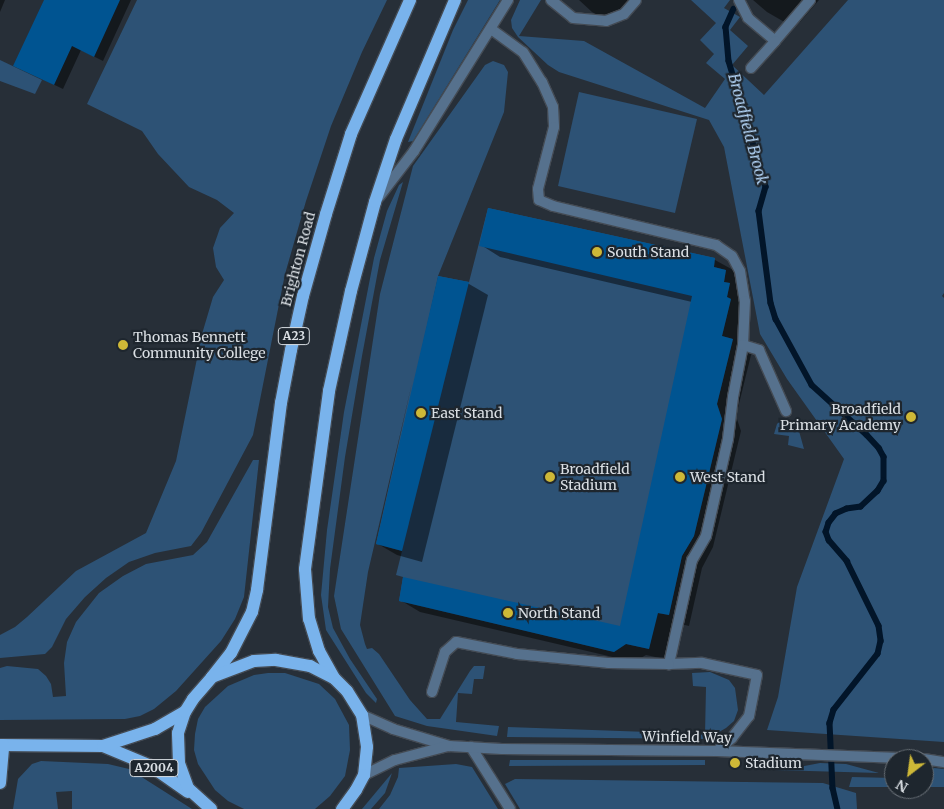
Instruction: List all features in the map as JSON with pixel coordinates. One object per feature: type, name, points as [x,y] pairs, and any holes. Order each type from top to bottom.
[{"type":"main road","name":"Brighton Road","points":[[185,712],[192,699],[231,653],[245,629],[255,598],[280,412],[302,296],[351,134],[410,0]]},
{"type":"main road","points":[[342,809],[364,775],[367,747],[362,715],[347,691],[334,678],[319,651],[309,619],[305,569],[329,391],[351,291],[375,202],[396,139],[455,0]]},
{"type":"main road","points":[[212,677],[254,661],[276,660],[310,666],[334,678]]},
{"type":"main road","points":[[185,712],[178,733],[179,763],[188,788],[198,800],[211,809]]},
{"type":"main road","name":"A2004","points":[[1,745],[104,746],[155,729],[185,712]]},
{"type":"main road","points":[[0,783],[1,745]]},
{"type":"main road","name":"A2004","points":[[104,746],[151,766],[198,800]]},
{"type":"street","points":[[375,202],[414,151],[508,0]]},
{"type":"street","points":[[551,0],[574,18],[606,21],[624,14],[636,0]]},
{"type":"street","points":[[738,0],[748,18],[775,41]]},
{"type":"street","points":[[751,68],[810,0]]},
{"type":"street","points":[[491,29],[523,52],[542,82],[553,107],[554,126],[538,189],[539,200],[554,206],[716,245],[726,250],[736,263],[743,285],[743,346],[733,397],[728,439],[706,536],[692,560],[669,664]]},
{"type":"street","points":[[743,346],[759,350],[786,411]]},
{"type":"street","points":[[432,692],[445,652],[456,642],[517,654],[608,663],[702,663],[757,675],[748,716],[732,738],[717,750]]},
{"type":"street","name":"Winfield Way","points":[[362,715],[393,729],[449,746],[717,750],[884,757]]},
{"type":"street","name":"Winfield Way","points":[[364,775],[395,760],[449,746]]},
{"type":"street","points":[[471,747],[510,809]]},
{"type":"shaded area","points":[[137,0],[387,0],[362,52],[331,126],[306,201],[285,274],[253,435],[201,533],[191,546],[155,553],[129,562],[106,578],[85,597],[66,619],[52,647],[45,654],[0,658],[0,635],[15,627],[27,617],[76,571],[146,533],[176,461],[202,334],[213,297],[224,280],[216,267],[213,248],[220,228],[234,213],[217,200],[189,187],[158,154],[142,131],[87,104]]},
{"type":"shaded area","points":[[468,0],[500,0],[413,141],[408,142],[453,30]]},
{"type":"shaded area","points":[[520,0],[541,0],[519,36],[584,41],[705,108],[725,79],[706,63],[714,54],[700,40],[716,23],[691,0],[730,0],[724,8],[740,17],[730,30],[748,46],[732,65],[764,95],[848,0],[944,0],[944,293],[942,296],[944,298],[944,742],[767,730],[778,697],[797,587],[844,459],[787,379],[760,334],[724,147],[709,120],[559,72],[548,65],[518,37],[512,28],[511,20]]},
{"type":"shaded area","points":[[0,60],[42,80],[35,94],[0,81]]},
{"type":"shaded area","name":"Broadfield Stadium","points":[[493,61],[504,65],[508,72],[504,112],[438,276],[469,282],[488,208],[715,258],[714,267],[726,270],[724,282],[730,283],[727,297],[731,299],[722,336],[733,339],[717,404],[722,419],[694,536],[682,556],[669,615],[657,613],[649,649],[626,644],[614,652],[399,601],[403,577],[396,575],[402,551],[376,544],[412,383],[368,572],[360,625],[367,649],[372,648],[379,654],[410,700],[427,719],[440,719],[474,666],[485,666],[483,679],[474,679],[472,694],[458,693],[456,722],[499,726],[497,736],[427,726],[395,716],[341,629],[334,596],[380,294],[413,166],[485,65]]},
{"type":"shaded area","points":[[579,92],[697,119],[675,213],[558,186]]},
{"type":"shaded area","points":[[403,182],[380,260],[362,356],[345,457],[330,569],[328,607],[333,628],[350,659],[377,699],[376,703],[366,693],[326,630],[321,595],[327,530],[344,412],[374,258],[387,211],[399,185]]},
{"type":"shaded area","points":[[781,420],[787,420],[799,431],[804,449],[788,445],[789,436],[774,434],[777,424]]},
{"type":"shaded area","points":[[253,460],[259,460],[244,597],[235,619],[221,641],[176,691],[154,709],[140,716],[125,719],[0,720],[0,668],[7,666],[38,669],[51,684],[53,697],[66,696],[64,663],[67,642],[76,622],[99,593],[123,576],[146,564],[193,555],[207,542]]},
{"type":"shaded area","points":[[710,672],[729,680],[735,688],[738,710],[734,721],[707,739],[507,737],[508,727],[705,734],[706,687],[693,686],[692,673]]},
{"type":"shaded area","points":[[285,673],[319,684],[335,699],[349,725],[350,750],[345,776],[330,796],[315,809],[244,809],[228,801],[215,790],[198,764],[194,750],[195,734],[198,719],[205,707],[228,686],[254,675]]},
{"type":"shaded area","points":[[510,760],[705,760],[705,765],[509,766]]},
{"type":"shaded area","points":[[41,761],[108,764],[129,769],[192,809],[72,809],[72,791],[56,792],[58,809],[13,809],[18,779],[32,764]]},
{"type":"shaded area","points":[[820,763],[846,764],[879,773],[774,770],[774,764],[794,768]]},
{"type":"shaded area","points":[[456,764],[472,767],[498,809],[379,809],[390,795],[398,777],[399,768]]},
{"type":"shaded area","points":[[934,768],[944,769],[944,787],[934,787]]},
{"type":"shaded area","points":[[392,773],[385,793],[371,809],[362,809]]},
{"type":"shaded area","points":[[852,777],[884,778],[884,787],[849,787]]},
{"type":"shaded area","points":[[515,779],[823,783],[856,793],[857,809],[520,809],[505,784]]},
{"type":"building","points":[[44,0],[120,0],[94,57],[72,46],[54,85],[13,66]]},
{"type":"building","points":[[488,208],[715,258],[714,267],[726,270],[724,282],[730,283],[727,297],[731,299],[722,336],[733,339],[717,404],[722,419],[694,536],[682,556],[669,615],[658,613],[649,649],[626,644],[614,652],[399,601],[403,577],[620,626],[692,296],[479,246]]},
{"type":"building","name":"East Stand","points":[[438,276],[469,282],[402,551],[376,544]]},
{"type":"waterway","name":"Broadfield Brook","points":[[734,9],[726,27],[729,61],[766,187],[759,211],[771,303],[776,319],[812,385],[867,435],[879,448],[884,457],[884,481],[878,491],[861,507],[847,509],[836,514],[829,523],[826,532],[829,540],[847,561],[879,626],[881,641],[878,654],[834,710],[830,723],[833,788],[838,809]]},
{"type":"place","name":"South Stand","points":[[597,252]]},
{"type":"place","name":"Thomas Bennett Community College","points":[[123,345]]},
{"type":"place","name":"East Stand","points":[[421,413]]},
{"type":"place","name":"Broadfield Primary Academy","points":[[911,417]]},
{"type":"place","name":"Broadfield Stadium","points":[[550,477]]},
{"type":"place","name":"West Stand","points":[[680,477]]},
{"type":"place","name":"North Stand","points":[[508,613]]},
{"type":"place","name":"Stadium","points":[[735,763]]}]
